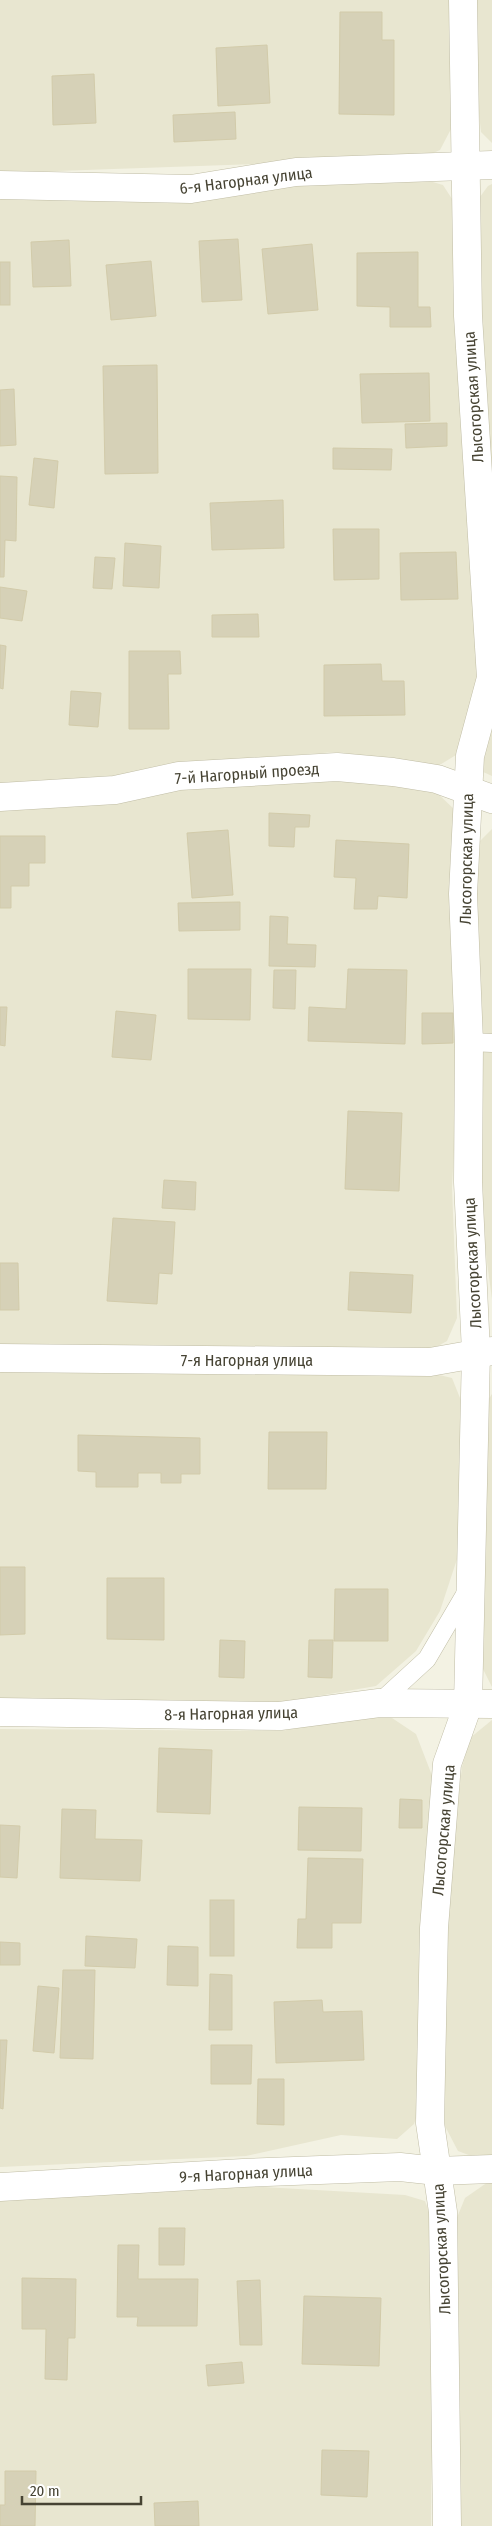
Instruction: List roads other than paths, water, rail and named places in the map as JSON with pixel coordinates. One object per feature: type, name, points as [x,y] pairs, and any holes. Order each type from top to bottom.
[{"type":"street","name":"Лысогорская улица","points":[[447,2526],[442,2212],[430,2123],[434,1928],[447,1764],[480,1705],[471,1585],[484,1351],[468,1182],[481,1042],[463,894],[467,834],[480,794],[470,756],[492,679],[468,316],[479,165],[463,0]]},
{"type":"street","name":"6-я Нагорная улица","points":[[0,185],[190,189],[296,172],[479,165]]},
{"type":"street","name":"7-й Нагорный проезд","points":[[0,798],[115,790],[179,776],[337,767],[419,776],[480,794]]},
{"type":"street","name":"7-я Нагорная улица","points":[[0,1358],[430,1362],[484,1351]]},
{"type":"street","name":"8-я Нагорная улица","points":[[0,1712],[280,1716],[379,1703],[480,1705]]},
{"type":"street","name":"9-я Нагорная улица","points":[[0,2187],[263,2172],[400,2167],[437,2170],[492,2169]]},
{"type":"lane","points":[[379,1703],[427,1658],[452,1620],[471,1585]]}]
